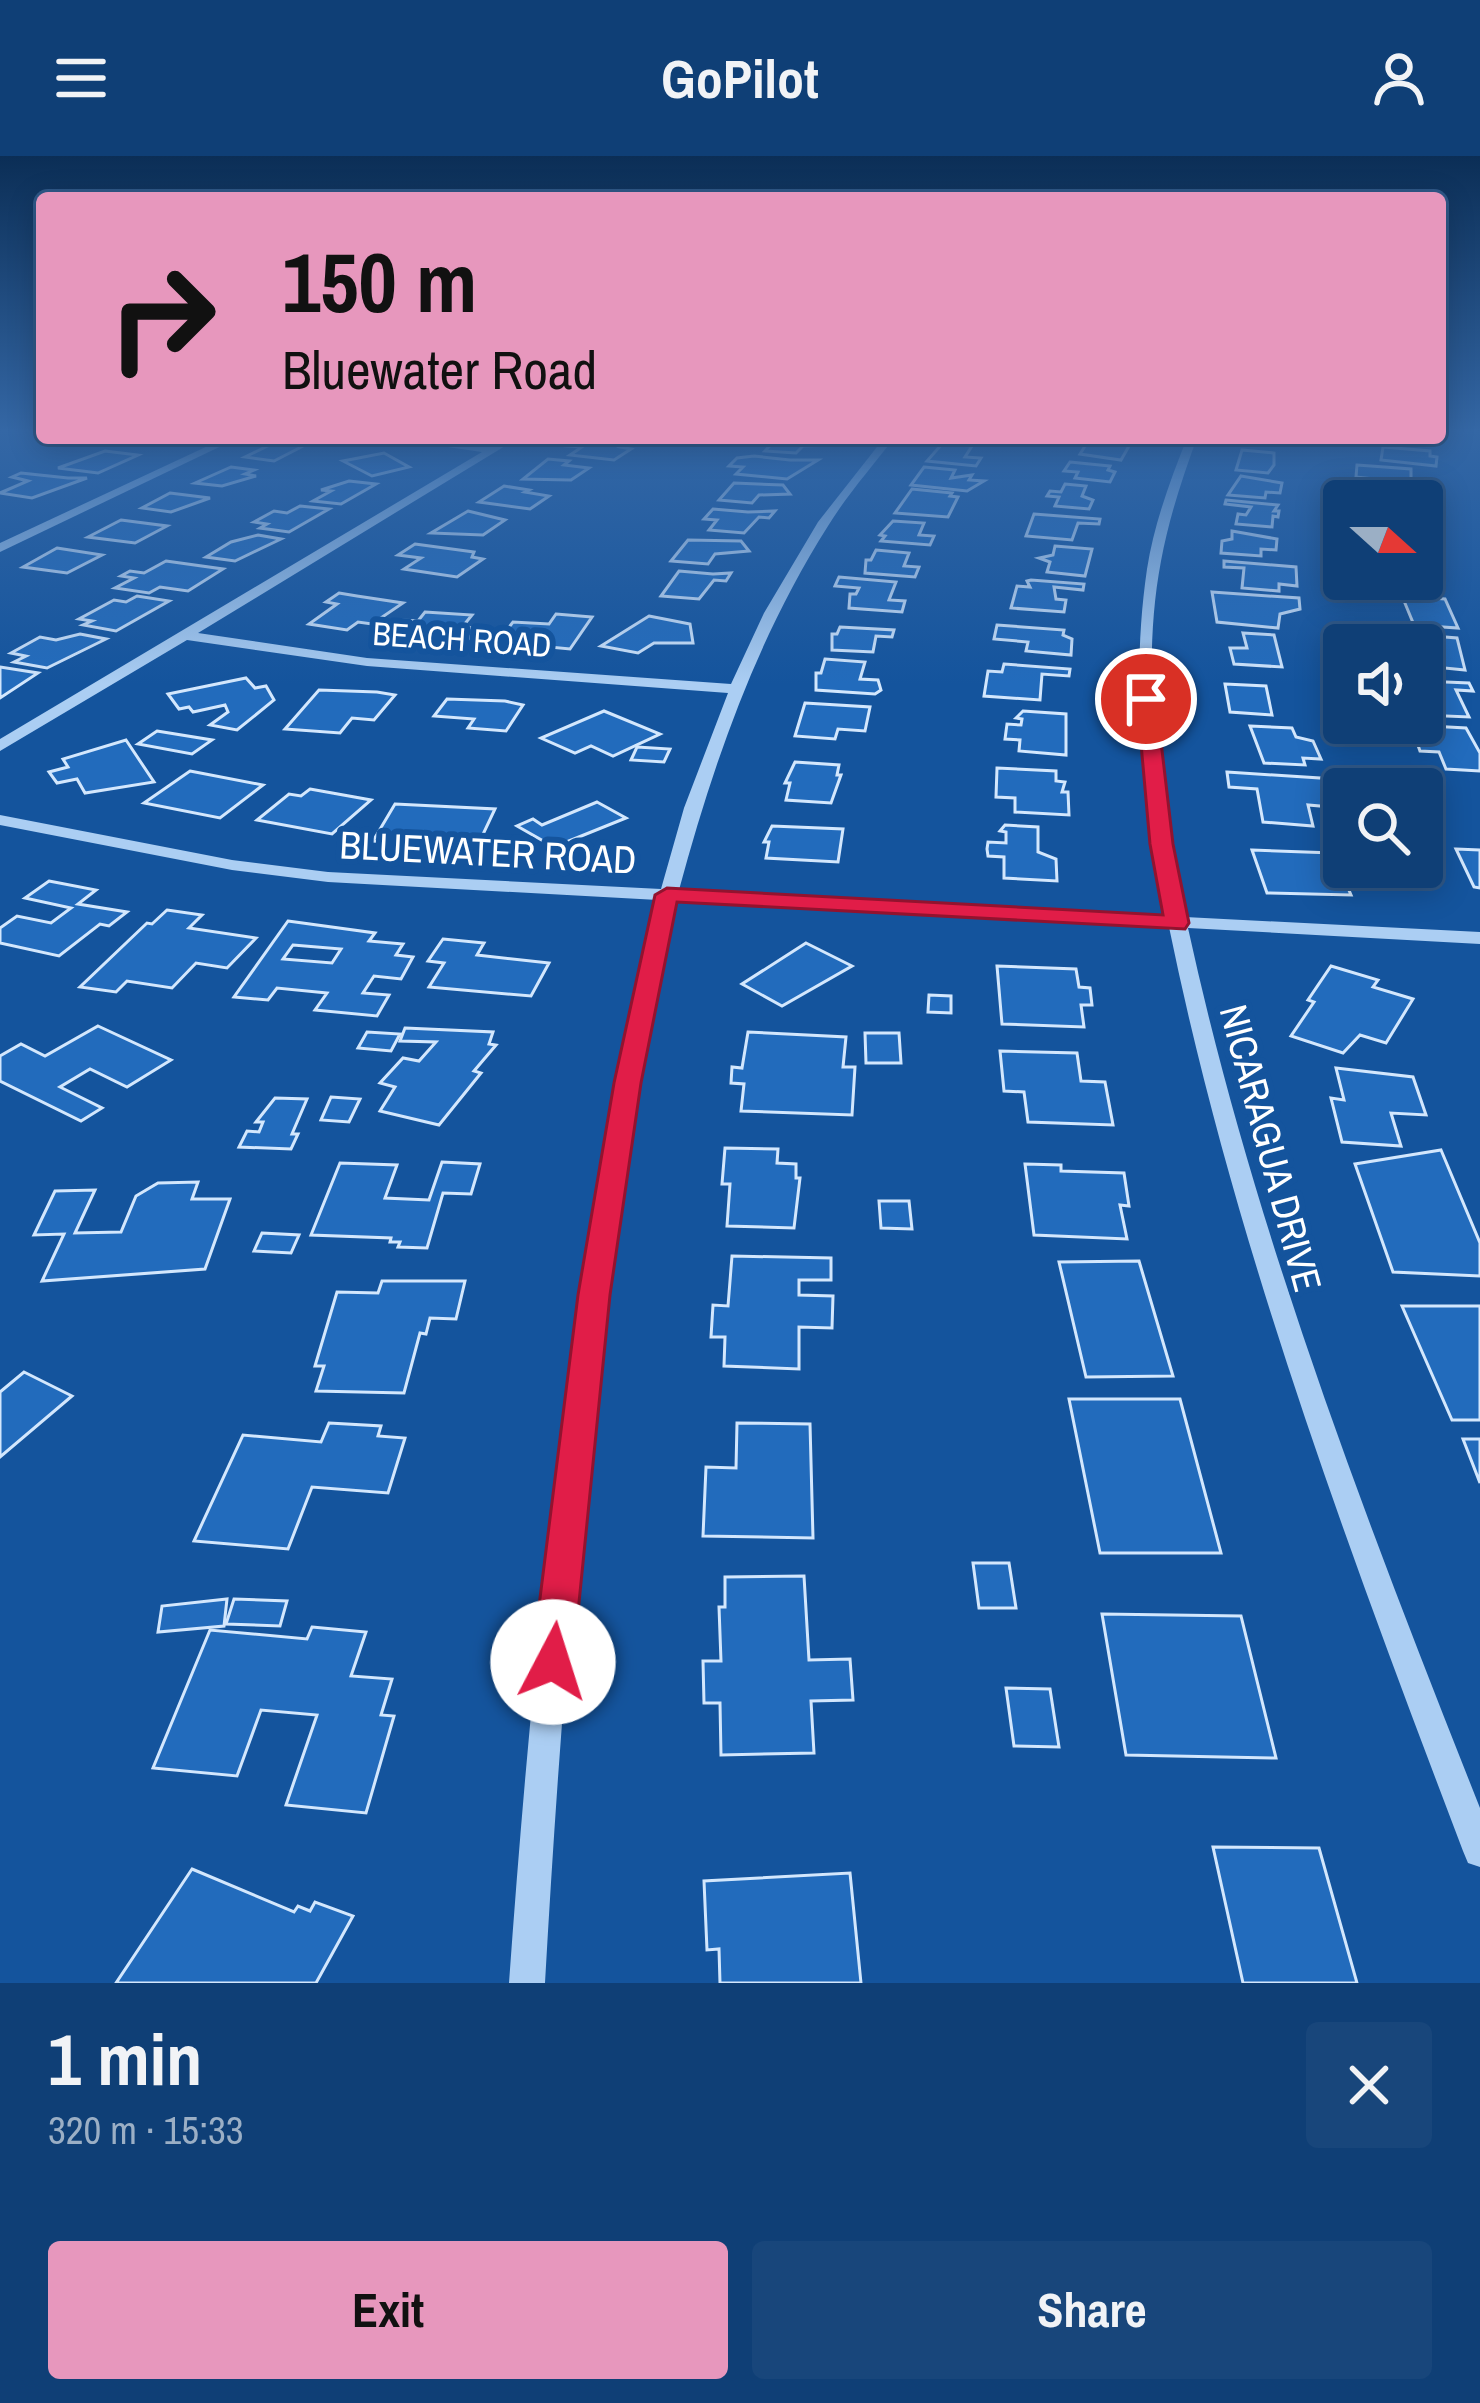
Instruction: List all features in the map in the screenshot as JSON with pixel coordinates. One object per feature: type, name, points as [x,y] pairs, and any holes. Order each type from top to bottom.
[{"type":"street","points":[[0,548],[73,513]]},
{"type":"street","points":[[0,746],[388,513]]},
{"type":"street","points":[[527,1983],[541,1772],[578,1411],[627,1083],[667,895],[738,689],[810,545],[834,513]]},
{"type":"street","name":"NICARAGUA DRIVE","points":[[1165,513],[1146,647],[1150,758],[1177,923],[1234,1165],[1278,1310],[1480,1851]]},
{"type":"street","name":"BEACH ROAD","points":[[183,635],[367,662],[738,689]]},
{"type":"street","name":"BLUEWATER ROAD","points":[[0,820],[289,873],[1480,938]]},
{"type":"building","points":[[270,513],[322,513],[289,532],[260,528],[267,524],[254,522]]},
{"type":"building","points":[[464,513],[505,520],[483,535],[431,533]]},
{"type":"building","points":[[709,513],[773,513],[759,517],[744,533],[709,530],[717,520],[704,519]]},
{"type":"building","points":[[898,513],[950,513],[948,517]]},
{"type":"building","points":[[1279,513],[1273,516],[1272,527],[1236,524],[1238,514]]},
{"type":"building","points":[[1034,514],[1100,519],[1099,524],[1078,523],[1072,540],[1026,536]]},
{"type":"building","points":[[121,520],[167,526],[135,543],[88,537]]},
{"type":"building","points":[[893,521],[924,523],[919,535],[934,536],[930,545],[881,541],[885,536],[880,535]]},
{"type":"building","points":[[1232,531],[1277,539],[1276,550],[1261,549],[1261,556],[1221,553],[1222,541],[1232,539]]},
{"type":"building","points":[[258,535],[281,539],[235,561],[206,557],[231,542]]},
{"type":"building","points":[[688,540],[741,541],[749,551],[715,554],[708,564],[671,561]]},
{"type":"building","points":[[415,544],[474,552],[472,557],[483,559],[457,577],[404,569],[421,558],[398,555]]},
{"type":"building","points":[[1055,546],[1092,549],[1085,576],[1047,572],[1050,562],[1039,558],[1053,555]]},
{"type":"building","points":[[57,548],[102,555],[67,573],[23,567]]},
{"type":"building","points":[[876,550],[909,553],[904,566],[919,567],[915,577],[865,573],[866,560]]},
{"type":"building","points":[[166,561],[223,569],[188,591],[115,588],[134,578],[121,576],[130,571],[144,573]]},
{"type":"building","points":[[1224,561],[1296,567],[1297,586],[1279,584],[1279,591],[1242,588],[1244,568],[1224,567]]},
{"type":"building","points":[[679,571],[731,573],[726,581],[714,580],[699,599],[661,596]]},
{"type":"building","points":[[839,577],[896,582],[889,600],[905,601],[902,612],[849,608],[850,594],[859,588],[835,586]]},
{"type":"building","points":[[1027,581],[1084,584],[1083,590],[1054,587],[1056,599],[1066,600],[1064,612],[1011,608],[1017,586],[1030,587]]},
{"type":"building","points":[[1212,592],[1299,598],[1300,609],[1280,614],[1278,628],[1217,622]]},
{"type":"building","points":[[339,593],[403,603],[372,624],[358,622],[347,630],[309,624],[337,604],[326,602]]},
{"type":"building","points":[[137,596],[169,601],[116,631],[83,625],[92,621],[79,619],[114,600],[126,602]]},
{"type":"building","points":[[1445,599],[1458,628],[1443,624],[1414,624],[1404,600]]},
{"type":"building","points":[[425,612],[472,615],[463,626],[476,629],[466,642],[388,636],[403,620],[418,621]]},
{"type":"building","points":[[556,614],[592,617],[570,649],[539,646],[543,640],[500,639],[513,622],[549,624]]},
{"type":"building","points":[[649,616],[690,624],[693,643],[654,643],[638,653],[601,646]]},
{"type":"building","points":[[997,625],[1064,630],[1063,635],[1072,639],[1071,655],[1026,651],[1028,642],[994,639]]},
{"type":"building","points":[[840,627],[894,630],[892,637],[876,636],[873,652],[832,650],[832,634]]},
{"type":"building","points":[[1243,633],[1274,635],[1282,667],[1234,664],[1230,648],[1247,648]]},
{"type":"building","points":[[80,634],[106,639],[47,668],[14,662],[26,656],[11,653],[40,637],[56,640]]},
{"type":"building","points":[[1443,637],[1457,638],[1465,670],[1443,668]]},
{"type":"building","points":[[825,659],[865,662],[860,679],[878,680],[881,690],[875,694],[816,690],[816,673],[821,673]]},
{"type":"building","points":[[1004,664],[1070,669],[1069,676],[1042,674],[1040,700],[984,696],[988,671],[1002,672]]},
{"type":"building","points":[[0,667],[38,673],[0,698]]},
{"type":"building","points":[[246,678],[255,688],[266,686],[274,700],[237,730],[210,725],[228,712],[225,705],[193,712],[189,707],[179,709],[168,694]]},
{"type":"building","points":[[1443,682],[1469,683],[1473,691],[1456,690],[1469,717],[1443,716]]},
{"type":"building","points":[[1225,684],[1266,686],[1272,715],[1230,712]]},
{"type":"building","points":[[319,690],[395,695],[374,720],[352,718],[340,733],[285,729]]},
{"type":"building","points":[[447,699],[523,705],[506,731],[468,728],[474,719],[434,716]]},
{"type":"building","points":[[805,703],[870,707],[865,731],[838,729],[835,739],[795,736]]},
{"type":"building","points":[[604,711],[660,734],[613,756],[591,746],[575,753],[541,738]]},
{"type":"building","points":[[1023,711],[1066,714],[1066,755],[1019,751],[1020,740],[1005,739],[1007,724],[1021,725],[1022,719],[1016,718]]},
{"type":"building","points":[[1250,726],[1292,728],[1296,737],[1313,741],[1321,759],[1303,758],[1305,765],[1264,763]]},
{"type":"building","points":[[1443,727],[1466,728],[1480,753],[1480,771],[1446,769],[1439,752],[1420,751],[1418,744],[1443,744]]},
{"type":"building","points":[[157,731],[212,740],[192,754],[138,744]]},
{"type":"building","points":[[126,740],[154,782],[85,793],[77,779],[57,783],[49,772],[68,767],[63,759]]},
{"type":"building","points":[[637,747],[670,749],[664,762],[631,760]]},
{"type":"building","points":[[795,762],[839,765],[837,775],[841,775],[831,803],[786,800],[790,783],[785,783]]},
{"type":"building","points":[[997,768],[1056,771],[1056,781],[1065,782],[1062,792],[1068,792],[1069,815],[1015,812],[1015,798],[996,797]]},
{"type":"building","points":[[190,771],[263,785],[220,818],[144,803]]},
{"type":"building","points":[[1227,772],[1323,778],[1323,806],[1308,805],[1313,826],[1263,822],[1257,789],[1229,787]]},
{"type":"building","points":[[310,789],[371,800],[332,834],[257,820],[289,794],[301,796]]},
{"type":"building","points":[[597,802],[626,818],[554,847],[517,826],[533,819],[542,825]]},
{"type":"building","points":[[395,804],[495,809],[478,845],[373,841]]},
{"type":"building","points":[[1005,825],[1038,827],[1038,852],[1056,859],[1057,881],[1004,878],[1004,857],[988,856],[987,849],[988,842],[1006,843],[1006,832],[1000,831]]},
{"type":"building","points":[[772,826],[843,829],[838,862],[766,858],[769,842],[764,842]]},
{"type":"building","points":[[1456,849],[1480,850],[1480,888],[1474,887]]},
{"type":"building","points":[[1252,850],[1323,853],[1323,888],[1348,888],[1351,895],[1267,893]]},
{"type":"building","points":[[49,881],[96,890],[78,904],[127,912],[109,926],[100,924],[59,956],[0,943],[0,928],[17,916],[51,923],[71,908],[25,898]]},
{"type":"building","points":[[167,910],[202,915],[189,928],[256,938],[227,968],[196,963],[172,988],[127,981],[116,992],[80,987],[147,923]]},
{"type":"building","points":[[288,921],[375,933],[369,941],[403,944],[396,955],[413,957],[401,979],[374,976],[363,993],[389,995],[377,1016],[315,1010],[327,993],[277,988],[268,1000],[234,997]],"holes":[[[293,945],[341,949],[332,963],[283,959]]]},
{"type":"building","points":[[443,939],[484,943],[477,955],[549,963],[531,996],[429,987],[444,963],[428,961]]},
{"type":"building","points":[[806,943],[852,966],[782,1006],[742,984]]},
{"type":"building","points":[[997,966],[1076,969],[1079,987],[1090,988],[1092,1005],[1081,1005],[1084,1027],[1002,1024]]},
{"type":"building","points":[[1331,966],[1378,980],[1373,987],[1413,999],[1386,1043],[1360,1035],[1343,1053],[1291,1036]]},
{"type":"building","points":[[929,995],[951,996],[951,1013],[928,1012]]},
{"type":"building","points":[[98,1026],[171,1060],[127,1087],[90,1069],[60,1087],[102,1108],[81,1121],[0,1081],[0,1056],[21,1044],[45,1056]]},
{"type":"building","points":[[405,1028],[493,1032],[489,1044],[496,1045],[474,1071],[481,1073],[439,1125],[380,1111],[395,1087],[380,1083],[403,1058],[419,1061],[436,1042],[400,1041]]},
{"type":"building","points":[[367,1032],[400,1034],[391,1051],[358,1048]]},
{"type":"building","points":[[748,1032],[846,1037],[843,1067],[855,1067],[852,1115],[741,1111],[744,1084],[731,1083],[732,1067],[742,1068]]},
{"type":"building","points":[[865,1033],[899,1033],[901,1063],[866,1063]]},
{"type":"building","points":[[1000,1051],[1077,1053],[1081,1081],[1105,1082],[1113,1125],[1028,1122],[1024,1092],[1004,1091]]},
{"type":"building","points":[[1336,1068],[1413,1077],[1426,1115],[1391,1113],[1401,1146],[1342,1142],[1331,1098],[1344,1100]]},
{"type":"building","points":[[331,1097],[360,1099],[349,1122],[321,1120]]},
{"type":"building","points":[[275,1098],[307,1099],[292,1134],[298,1134],[291,1149],[239,1147],[247,1131],[259,1132],[263,1122],[256,1122]]},
{"type":"building","points":[[725,1148],[778,1149],[777,1163],[796,1164],[796,1178],[800,1178],[794,1228],[727,1226],[730,1184],[722,1184]]},
{"type":"building","points":[[1441,1150],[1480,1243],[1480,1276],[1393,1272],[1355,1164]]},
{"type":"building","points":[[442,1162],[480,1164],[471,1194],[443,1193],[427,1248],[398,1247],[400,1242],[390,1242],[391,1238],[311,1235],[340,1163],[397,1165],[385,1198],[429,1200]]},
{"type":"building","points":[[1025,1164],[1061,1165],[1061,1171],[1124,1173],[1129,1206],[1120,1205],[1127,1239],[1034,1235]]},
{"type":"building","points":[[198,1182],[192,1199],[230,1199],[205,1269],[42,1281],[64,1234],[34,1235],[55,1191],[95,1190],[75,1233],[121,1232],[136,1196],[158,1183]]},
{"type":"building","points":[[879,1201],[909,1201],[912,1229],[881,1228]]},
{"type":"building","points":[[262,1233],[299,1235],[291,1253],[254,1251]]},
{"type":"building","points":[[732,1256],[831,1258],[831,1280],[799,1280],[799,1295],[833,1296],[832,1328],[799,1327],[799,1369],[724,1366],[725,1337],[711,1337],[713,1305],[728,1306]]},
{"type":"building","points":[[1139,1261],[1173,1376],[1086,1377],[1059,1262]]},
{"type":"building","points":[[382,1281],[465,1281],[456,1319],[430,1318],[426,1334],[420,1333],[404,1393],[316,1391],[324,1366],[315,1366],[337,1292],[378,1293]]},
{"type":"building","points":[[1402,1306],[1480,1306],[1480,1420],[1452,1420]]},
{"type":"building","points":[[24,1372],[72,1396],[0,1457],[0,1392]]},
{"type":"building","points":[[1069,1399],[1180,1399],[1221,1553],[1100,1553]]},
{"type":"building","points":[[329,1423],[381,1426],[378,1436],[405,1438],[388,1493],[312,1487],[288,1549],[194,1541],[243,1435],[321,1442]]},
{"type":"building","points":[[737,1423],[810,1424],[813,1538],[703,1536],[706,1467],[736,1468]]},
{"type":"building","points":[[1463,1439],[1480,1439],[1480,1483]]},
{"type":"building","points":[[973,1563],[1009,1563],[1016,1608],[979,1608]]},
{"type":"building","points":[[804,1576],[809,1660],[850,1659],[853,1700],[811,1701],[814,1753],[721,1755],[720,1703],[704,1703],[703,1661],[721,1661],[719,1607],[725,1607],[725,1577]]},
{"type":"building","points":[[227,1599],[224,1626],[158,1632],[162,1606]]},
{"type":"building","points":[[234,1599],[287,1601],[280,1626],[226,1624]]},
{"type":"building","points":[[1102,1614],[1241,1616],[1276,1758],[1126,1755]]},
{"type":"building","points":[[312,1627],[366,1632],[351,1676],[392,1679],[381,1715],[394,1716],[366,1813],[286,1805],[317,1715],[261,1710],[237,1776],[153,1768],[210,1630],[307,1639]]},
{"type":"building","points":[[1006,1688],[1050,1689],[1059,1747],[1014,1746]]},
{"type":"building","points":[[1213,1847],[1319,1848],[1357,1983],[1243,1983]]},
{"type":"building","points":[[192,1869],[294,1912],[298,1906],[310,1911],[315,1902],[353,1916],[316,1983],[116,1983]]},
{"type":"building","points":[[850,1873],[861,1983],[720,1983],[719,1949],[707,1950],[704,1881]]},
{"type":"route","points":[[553,1662],[594,1295],[627,1083],[667,895],[1177,923],[1150,758],[1146,699]]}]
